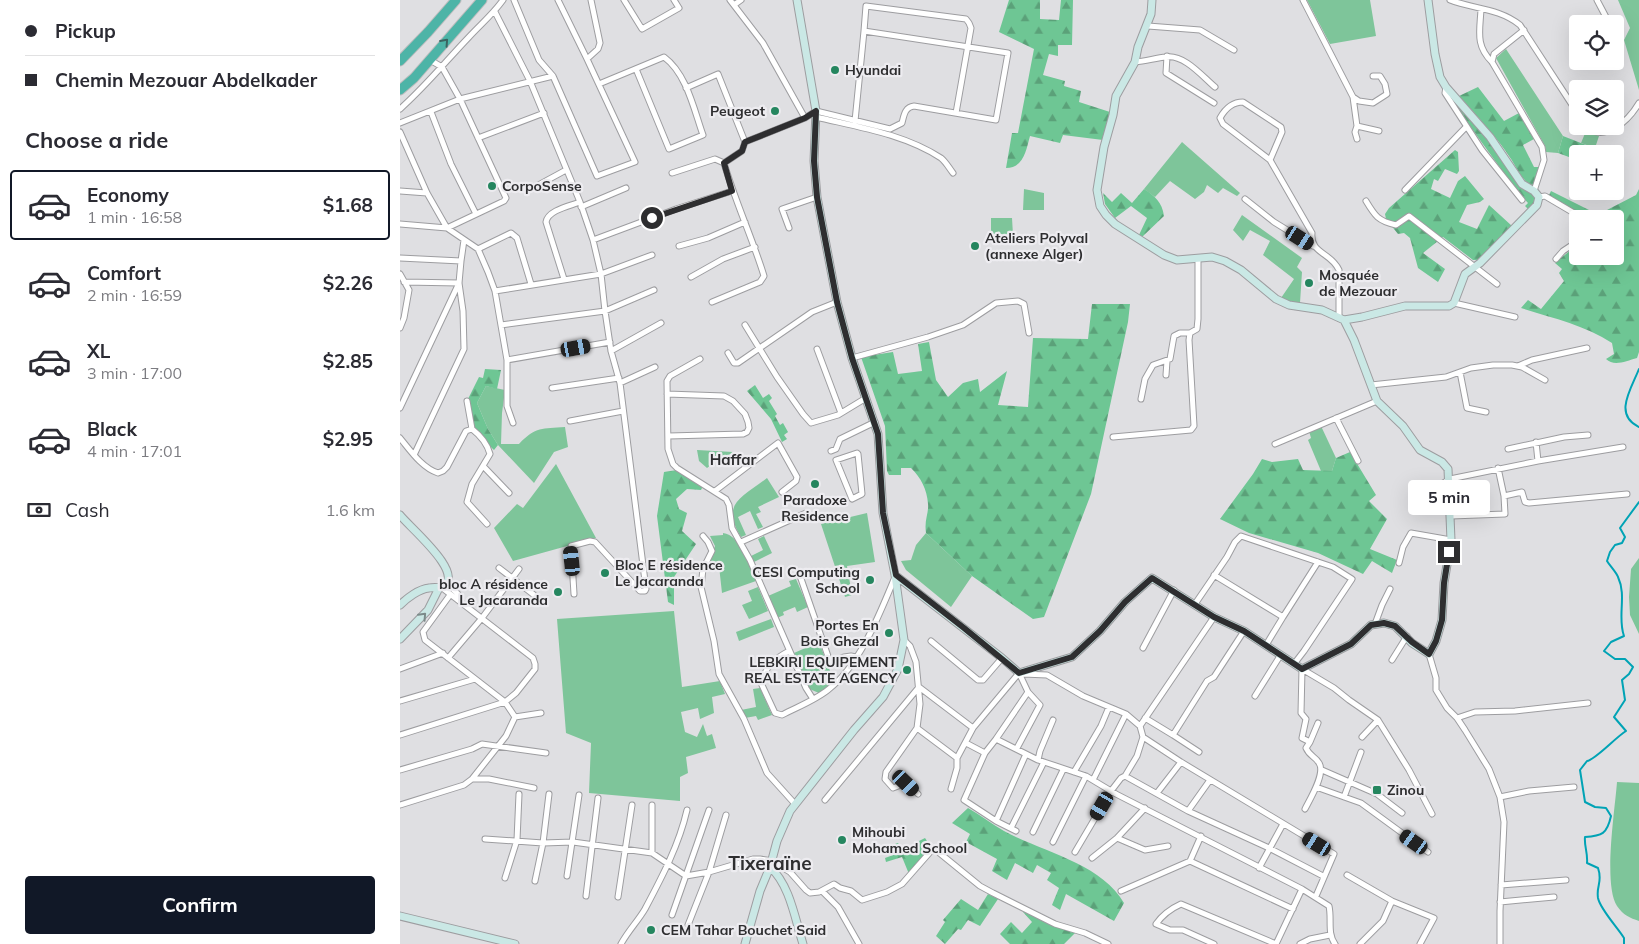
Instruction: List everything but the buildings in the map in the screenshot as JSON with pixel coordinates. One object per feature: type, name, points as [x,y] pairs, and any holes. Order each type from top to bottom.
[{"type":"highway","points":[[400,61],[456,0]]},
{"type":"highway","points":[[400,90],[430,60],[482,0]]},
{"type":"street","points":[[400,109],[417,95],[470,36],[495,12],[503,0]]},
{"type":"street","points":[[514,0],[539,60],[553,76],[597,176],[635,162],[558,0]]},
{"type":"street","points":[[587,59],[598,49],[600,42],[591,0]]},
{"type":"street","points":[[624,0],[642,29],[679,8],[674,0]]},
{"type":"street","points":[[741,0],[732,2],[763,43],[805,118]]},
{"type":"street","points":[[746,944],[760,891],[790,811],[854,730],[883,697],[898,669],[904,640],[896,575],[883,513],[878,434],[852,358],[837,302],[817,197],[814,161],[816,114],[797,0]]},
{"type":"street","points":[[1152,0],[1148,26],[1138,47],[1135,62],[1116,96],[1100,166],[1097,198],[1106,215],[1115,224],[1156,251],[1177,260],[1212,257],[1225,261],[1241,270],[1282,302],[1289,305],[1322,310],[1342,319],[1362,317],[1405,306],[1449,306],[1454,303],[1465,274],[1480,263],[1537,205],[1536,194],[1544,160],[1542,148],[1492,62],[1484,54],[1480,42],[1480,8]]},
{"type":"street","points":[[1304,0],[1353,97],[1357,139]]},
{"type":"street","points":[[1428,0],[1435,54],[1440,77],[1446,87],[1490,137],[1522,184],[1536,194],[1545,196],[1569,210]]},
{"type":"street","points":[[1450,0],[1467,6],[1504,14],[1515,21],[1524,30],[1569,100]]},
{"type":"street","points":[[1597,0],[1605,15]]},
{"type":"street","points":[[855,121],[866,6],[966,20],[971,28],[956,113]]},
{"type":"street","points":[[495,12],[544,113],[593,240],[601,274],[611,351],[619,380],[646,589],[645,592],[640,591],[594,542],[590,541],[571,546],[574,594]]},
{"type":"street","points":[[1148,26],[1200,30],[1234,50]]},
{"type":"street","points":[[1492,62],[1494,54],[1524,30]]},
{"type":"street","points":[[745,142],[816,114],[890,129],[902,123],[909,107],[914,106],[996,120],[1008,54],[969,46],[864,31]]},
{"type":"street","points":[[1135,62],[1168,56],[1181,59],[1215,87]]},
{"type":"street","points":[[1168,56],[1166,73],[1214,103]]},
{"type":"street","points":[[599,84],[664,57],[672,63],[686,88],[703,135],[669,149],[636,69]]},
{"type":"street","points":[[400,224],[447,228],[504,201],[506,198],[460,99],[442,67],[430,60]]},
{"type":"street","points":[[686,88],[718,74],[745,142],[742,151],[724,163]]},
{"type":"street","points":[[400,123],[460,99],[553,76]]},
{"type":"street","points":[[1353,97],[1359,101],[1373,103],[1387,94],[1385,84],[1380,76],[1373,76]]},
{"type":"street","points":[[1446,87],[1444,93],[1466,127],[1522,200]]},
{"type":"street","points":[[1270,160],[1282,132],[1281,127],[1243,102],[1237,102],[1225,110],[1220,118],[1223,124],[1270,160],[1312,233],[1311,241],[1313,246]]},
{"type":"street","points":[[1624,121],[1629,118],[1639,103]]},
{"type":"street","points":[[431,112],[451,164],[476,214]]},
{"type":"street","points":[[478,138],[544,113]]},
{"type":"street","points":[[816,114],[908,142],[942,159],[953,173]]},
{"type":"street","points":[[1357,126],[1379,131]]},
{"type":"street","points":[[1405,190],[1466,127]]},
{"type":"street","points":[[400,132],[427,193],[447,228],[478,248],[495,291],[507,360],[507,406],[513,423]]},
{"type":"street","points":[[672,173],[715,159],[724,163]]},
{"type":"street","points":[[712,302],[760,282],[764,276],[755,247],[732,191],[724,163]]},
{"type":"street","points":[[531,189],[566,170]]},
{"type":"street","points":[[564,279],[546,218],[551,214],[626,188]]},
{"type":"street","points":[[400,191],[427,193]]},
{"type":"street","points":[[593,240],[732,191]]},
{"type":"street","points":[[789,228],[782,209],[817,197]]},
{"type":"street","points":[[1245,199],[1274,222],[1336,263],[1339,270],[1342,319],[1354,340],[1377,401],[1403,426],[1420,450],[1442,462],[1448,468],[1450,479],[1451,540],[1444,583],[1442,620],[1436,641],[1429,654]]},
{"type":"street","points":[[1366,201],[1376,217],[1388,223],[1396,225],[1410,216],[1497,284]]},
{"type":"street","points":[[679,246],[708,238],[745,222]]},
{"type":"street","points":[[478,248],[511,233],[514,234],[517,238],[531,284]]},
{"type":"street","points":[[414,455],[464,349],[464,326],[459,283],[464,240]]},
{"type":"street","points":[[691,277],[723,259],[755,247]]},
{"type":"street","points":[[1556,259],[1569,247]]},
{"type":"street","points":[[495,291],[601,274],[652,255]]},
{"type":"street","points":[[400,258],[461,261]]},
{"type":"street","points":[[1141,399],[1143,384],[1148,373],[1153,366],[1167,361],[1172,355],[1174,336],[1180,333],[1190,333],[1197,329],[1198,258]]},
{"type":"street","points":[[400,274],[409,290],[404,318],[400,328]]},
{"type":"street","points":[[404,282],[459,283]]},
{"type":"street","points":[[400,408],[459,283]]},
{"type":"street","points":[[501,325],[605,311],[654,290]]},
{"type":"street","points":[[852,358],[928,337],[963,325],[996,303],[1018,300],[1024,304],[1029,333]]},
{"type":"street","points":[[728,353],[734,363],[738,363],[812,312],[837,302]]},
{"type":"street","points":[[1454,303],[1515,317]]},
{"type":"street","points":[[611,351],[661,323]]},
{"type":"street","points":[[745,325],[777,377],[803,414],[812,423],[841,413],[866,398]]},
{"type":"street","points":[[1113,437],[1191,430],[1194,426],[1190,333]]},
{"type":"street","points":[[507,360],[610,342]]},
{"type":"street","points":[[1518,366],[1532,360],[1587,348]]},
{"type":"street","points":[[817,350],[841,413]]},
{"type":"street","points":[[700,359],[668,378],[668,449],[673,464],[726,499],[729,505],[732,528],[741,542],[789,651],[813,699]]},
{"type":"street","points":[[1166,375],[1167,361]]},
{"type":"street","points":[[1371,385],[1446,377],[1493,365],[1522,367],[1545,380]]},
{"type":"street","points":[[552,388],[619,380],[655,367]]},
{"type":"street","points":[[1460,372],[1467,408],[1486,412]]},
{"type":"street","points":[[667,394],[724,396],[734,401],[746,414],[749,428],[747,432],[742,434],[669,436]]},
{"type":"street","points":[[467,401],[472,429],[485,441],[490,454],[484,467],[472,484],[467,502],[487,524]]},
{"type":"street","points":[[1275,444],[1377,401]]},
{"type":"street","points":[[570,421],[623,411]]},
{"type":"street","points":[[1336,418],[1358,461]]},
{"type":"street","points":[[831,451],[836,449],[840,439],[875,422]]},
{"type":"street","points":[[400,438],[414,455],[432,471],[438,472],[443,471],[466,430],[472,429]]},
{"type":"street","points":[[1508,449],[1564,437],[1588,435]]},
{"type":"street","points":[[1536,442],[1538,461]]},
{"type":"street","points":[[715,491],[778,443],[798,479],[782,492]]},
{"type":"street","points":[[1412,502],[1450,479],[1498,468],[1623,447]]},
{"type":"street","points":[[858,454],[861,495],[850,498],[836,460],[858,454]]},
{"type":"street","points":[[484,467],[509,493]]},
{"type":"street","points":[[1451,516],[1505,514],[1504,496],[1498,468]]},
{"type":"street","points":[[1504,496],[1522,492],[1525,502],[1528,503],[1627,494]]},
{"type":"street","points":[[741,542],[806,513]]},
{"type":"street","points":[[400,515],[446,565],[449,577],[428,610],[401,636]]},
{"type":"street","points":[[1399,563],[1403,547],[1411,533],[1451,540]]},
{"type":"street","points":[[702,536],[708,542],[712,551],[703,569],[701,587],[714,641],[719,674],[744,719],[767,773],[795,804]]},
{"type":"street","points":[[1195,604],[1235,542],[1241,536],[1333,567],[1352,579],[1294,664]]},
{"type":"street","points":[[1266,645],[1318,562]]},
{"type":"street","points":[[499,568],[538,598]]},
{"type":"street","points":[[448,658],[482,618],[518,569]]},
{"type":"street","points":[[799,573],[830,662],[851,656],[856,657]]},
{"type":"street","points":[[789,651],[775,659],[764,674],[761,683],[775,713],[778,715],[782,715],[813,699],[832,687],[865,643],[896,575]]},
{"type":"street","points":[[896,575],[1019,673],[1028,692],[1040,705],[1017,748]]},
{"type":"street","points":[[1214,576],[1283,617]]},
{"type":"street","points":[[950,789],[957,768],[957,758],[973,728],[1019,673],[1072,657],[1100,631],[1125,602],[1152,578],[1174,590],[1214,617],[1244,631],[1280,656],[1334,688],[1378,720],[1409,770],[1432,814]]},
{"type":"street","points":[[400,735],[505,702],[516,693],[535,669],[533,658],[460,600],[450,595],[442,586]]},
{"type":"street","points":[[400,606],[406,599],[424,589],[442,586],[456,592],[460,600]]},
{"type":"street","points":[[1375,624],[1390,589]]},
{"type":"street","points":[[1143,648],[1174,590]]},
{"type":"street","points":[[450,595],[423,632],[425,640],[505,702],[515,717]]},
{"type":"street","points":[[1140,726],[1214,617]]},
{"type":"street","points":[[1302,669],[1351,644],[1371,625],[1375,624],[1384,623],[1395,626],[1412,642],[1429,654],[1436,678],[1436,690],[1447,708],[1457,718],[1489,769],[1500,797],[1504,822],[1500,944]]},
{"type":"street","points":[[1173,735],[1206,681],[1214,677],[1244,631]]},
{"type":"street","points":[[1392,660],[1407,636]]},
{"type":"street","points":[[904,640],[910,646],[916,662],[920,704],[917,728],[886,772],[885,779],[893,788],[906,783],[918,794]]},
{"type":"street","points":[[932,641],[978,680],[982,680],[1002,658]]},
{"type":"street","points":[[400,669],[443,653]]},
{"type":"street","points":[[1255,696],[1280,656]]},
{"type":"street","points":[[1302,669],[1301,713],[1306,720],[1302,738],[1310,742]]},
{"type":"street","points":[[1019,673],[1047,675],[1083,696],[1126,714],[1140,726],[1143,737],[1137,756],[1125,776],[1121,778],[1111,791],[1075,852]]},
{"type":"street","points":[[400,701],[475,679]]},
{"type":"street","points":[[919,687],[973,728]]},
{"type":"street","points":[[825,800],[919,687]]},
{"type":"street","points":[[1028,692],[996,739],[984,753],[964,800],[996,821],[1014,829],[1041,761],[1040,751],[1053,720]]},
{"type":"street","points":[[1457,718],[1475,712],[1515,711],[1588,703]]},
{"type":"street","points":[[1074,772],[1109,707]]},
{"type":"street","points":[[515,717],[541,713]]},
{"type":"street","points":[[1093,780],[1126,714]]},
{"type":"street","points":[[400,805],[464,785],[472,779],[496,746],[506,736],[515,717]]},
{"type":"street","points":[[1145,718],[1199,752]]},
{"type":"street","points":[[1362,737],[1378,720]]},
{"type":"street","points":[[1305,809],[1322,770],[1320,763],[1309,755],[1306,748],[1318,723]]},
{"type":"street","points":[[917,728],[957,758]]},
{"type":"street","points":[[1143,737],[1210,780],[1334,854],[1316,896]]},
{"type":"street","points":[[996,739],[1041,761],[1086,776],[1111,791],[1316,896],[1329,906],[1331,916],[1330,935],[1335,944]]},
{"type":"street","points":[[966,743],[984,753]]},
{"type":"street","points":[[400,770],[472,749],[482,744],[546,753]]},
{"type":"street","points":[[1344,797],[1361,752]]},
{"type":"street","points":[[996,821],[1026,754]]},
{"type":"street","points":[[1157,793],[1181,762]]},
{"type":"street","points":[[1033,832],[1064,770]]},
{"type":"street","points":[[1322,770],[1377,794],[1402,813]]},
{"type":"street","points":[[1053,842],[1086,776]]},
{"type":"street","points":[[1125,776],[1188,811],[1269,848],[1323,876]]},
{"type":"street","points":[[472,779],[489,779],[534,788]]},
{"type":"street","points":[[1188,811],[1210,780]]},
{"type":"street","points":[[1316,787],[1361,803],[1428,852]]},
{"type":"street","points":[[1500,797],[1529,791],[1574,787]]},
{"type":"street","points":[[506,878],[517,840],[519,794]]},
{"type":"street","points":[[535,881],[548,794]]},
{"type":"street","points":[[567,876],[579,795]]},
{"type":"street","points":[[586,896],[598,798]]},
{"type":"street","points":[[618,897],[632,805]]},
{"type":"street","points":[[652,805],[652,853]]},
{"type":"street","points":[[1092,858],[1117,838],[1145,808]]},
{"type":"street","points":[[621,944],[644,910],[667,864],[682,833],[687,810]]},
{"type":"street","points":[[672,915],[709,810]]},
{"type":"street","points":[[688,925],[709,872],[726,815]]},
{"type":"street","points":[[1259,868],[1283,824]]},
{"type":"street","points":[[1121,891],[1190,861],[1201,836]]},
{"type":"street","points":[[1117,838],[1145,850],[1168,846]]},
{"type":"street","points":[[485,839],[542,843],[573,842],[652,853],[686,876],[709,872],[753,859],[790,872],[806,890],[815,893],[834,884],[840,888],[852,891],[862,900],[887,892],[902,884],[932,851],[937,851],[980,886],[1055,924],[1085,933],[1108,944]]},
{"type":"street","points":[[1190,861],[1293,909]]},
{"type":"street","points":[[771,864],[786,891],[803,944]]},
{"type":"street","points":[[1347,875],[1392,901],[1434,918],[1420,944]]},
{"type":"street","points":[[1502,885],[1566,880]]},
{"type":"street","points":[[1214,944],[1183,930],[1170,930],[1156,924],[1163,914],[1181,904],[1276,944],[1302,889]]},
{"type":"street","points":[[822,891],[838,907],[859,944]]},
{"type":"street","points":[[1500,902],[1554,897]]},
{"type":"street","points":[[1360,944],[1383,921],[1392,901]]},
{"type":"street","points":[[400,916],[515,944]]},
{"type":"street","points":[[1300,944],[1310,939],[1330,935]]},
{"type":"green space","points":[[1009,0],[1040,0],[1040,19],[1059,20],[1061,0],[1073,0],[1072,45],[1058,45],[1058,56],[1049,54],[1043,75],[1065,81],[1064,86],[1081,91],[1079,102],[1110,112],[1103,140],[1063,135],[1060,143],[1030,136],[1020,162],[1017,165],[1006,168],[1012,133],[1018,133],[1034,49],[999,32]]},
{"type":"green space","points":[[1307,0],[1370,0],[1376,36],[1330,44]]},
{"type":"green space","points":[[1618,0],[1639,0],[1639,90],[1624,40],[1630,28]]},
{"type":"green space","points":[[1506,49],[1563,136],[1558,153],[1546,152],[1545,146],[1496,58]]},
{"type":"green space","points":[[1478,87],[1504,121],[1519,113],[1534,139],[1523,145],[1534,167],[1540,167],[1533,187],[1518,172],[1496,138],[1459,96]]},
{"type":"green space","points":[[1454,99],[1534,196],[1536,200],[1529,210],[1525,206],[1528,203],[1517,191],[1451,100]]},
{"type":"green space","points":[[1584,135],[1599,136],[1596,145],[1581,143]]},
{"type":"green space","points":[[1563,136],[1586,145],[1569,145],[1569,157],[1558,153]]},
{"type":"green space","points":[[1182,142],[1240,193],[1237,196],[1223,188],[1218,193],[1207,185],[1204,192],[1195,199],[1170,181],[1155,197],[1144,189]]},
{"type":"green space","points":[[1455,150],[1458,152],[1459,171],[1457,174],[1445,169],[1438,181],[1434,179],[1431,189],[1450,198],[1458,181],[1465,176],[1484,199],[1467,205],[1459,222],[1477,229],[1489,205],[1512,226],[1480,260],[1473,260],[1443,237],[1423,253],[1445,269],[1438,282],[1418,268],[1410,238],[1404,233],[1398,234],[1386,219],[1385,214],[1389,208]]},
{"type":"green space","points":[[1024,189],[1044,193],[1044,210],[1023,210]]},
{"type":"green space","points":[[1144,189],[1157,200],[1162,207],[1164,216],[1142,237],[1139,235],[1147,218],[1131,206],[1115,218],[1105,204],[1103,193],[1112,202],[1121,193],[1132,203]]},
{"type":"green space","points":[[1639,189],[1639,352],[1637,358],[1613,363],[1606,359],[1614,354],[1612,343],[1602,337],[1568,322],[1521,308],[1528,300],[1541,309],[1564,281],[1559,273],[1562,269],[1555,263],[1569,252],[1569,265],[1624,265],[1624,210],[1607,210],[1636,195]]},
{"type":"green space","points":[[1551,191],[1589,210],[1571,210],[1548,197]]},
{"type":"green space","points":[[1242,215],[1302,258],[1297,267],[1302,272],[1300,303],[1290,302],[1281,298],[1294,279],[1263,255],[1270,241],[1250,230],[1243,241],[1233,230]]},
{"type":"green space","points":[[991,218],[1012,218],[1013,235],[991,235]]},
{"type":"green space","points":[[1092,304],[1130,304],[1128,322],[1091,494],[1044,617],[1033,619],[972,576],[926,533],[928,504],[921,480],[911,468],[901,468],[901,475],[889,475],[887,471],[885,426],[861,357],[893,352],[898,374],[922,371],[918,344],[929,342],[936,380],[948,397],[963,383],[978,379],[980,392],[1007,371],[998,405],[1028,407],[1033,338],[1088,339]]},
{"type":"green space","points":[[485,369],[501,370],[497,389],[486,386],[477,403],[488,429],[498,445],[494,450],[472,429],[467,401],[479,377],[483,378]]},
{"type":"green space","points":[[755,385],[763,398],[769,394],[772,398],[769,401],[777,414],[775,416],[780,425],[783,423],[788,432],[784,435],[787,439],[782,442],[771,419],[747,391]]},
{"type":"green space","points":[[486,386],[505,390],[501,444],[519,444],[530,434],[540,429],[565,427],[568,447],[554,452],[534,483],[498,445],[488,429],[477,403]]},
{"type":"green space","points":[[1321,426],[1336,458],[1332,471],[1321,471],[1308,440],[1311,438],[1309,431]]},
{"type":"green space","points":[[697,450],[733,452],[726,457],[724,455],[707,468],[699,461]]},
{"type":"green space","points":[[1350,452],[1376,495],[1369,501],[1387,519],[1370,549],[1397,560],[1392,573],[1372,561],[1363,574],[1318,553],[1249,533],[1220,519],[1262,459],[1272,462],[1298,459],[1303,470],[1332,471],[1336,458]]},
{"type":"green space","points":[[556,464],[596,538],[513,561],[494,528],[517,504],[523,508]]},
{"type":"green space","points":[[677,470],[703,486],[701,490],[687,489],[676,499],[679,509],[687,513],[682,531],[696,544],[674,577],[674,605],[668,602],[657,516],[664,472]]},
{"type":"green space","points":[[767,478],[779,497],[758,507],[761,512],[756,514],[763,527],[758,529],[750,511],[738,517],[746,535],[741,537],[735,526],[733,509],[742,496]]},
{"type":"green space","points":[[867,513],[875,562],[847,566],[852,595],[845,597],[821,524]]},
{"type":"green space","points":[[723,533],[735,539],[740,545],[756,581],[722,593],[719,566],[707,567],[715,546],[710,536],[723,535]]},
{"type":"green space","points":[[926,533],[972,576],[951,607],[906,570],[901,561],[911,560],[916,545]]},
{"type":"green space","points":[[764,536],[772,553],[754,562],[751,556],[763,550],[758,539]]},
{"type":"green space","points":[[1639,558],[1639,634],[1630,615],[1629,597],[1631,569]]},
{"type":"green space","points":[[796,579],[808,607],[797,612],[795,607],[783,612],[784,615],[777,618],[768,596],[791,586],[789,581]]},
{"type":"green space","points":[[758,587],[768,611],[749,619],[742,605],[752,601],[748,591]]},
{"type":"green space","points":[[674,611],[682,687],[720,681],[725,694],[712,697],[714,713],[700,719],[698,708],[681,712],[685,732],[697,737],[703,724],[707,736],[712,734],[716,748],[686,757],[688,773],[680,777],[680,801],[589,793],[591,743],[566,733],[557,619]]},
{"type":"green space","points":[[771,619],[774,627],[739,641],[736,632]]},
{"type":"green space","points":[[819,642],[832,676],[828,679],[833,682],[819,693],[807,688],[794,653]]},
{"type":"green space","points":[[760,688],[772,715],[758,720],[756,716],[745,718],[741,710],[756,707],[753,689]]},
{"type":"green space","points":[[1617,782],[1639,783],[1639,921],[1622,912],[1613,896],[1610,864]]},
{"type":"green space","points":[[968,808],[1004,831],[1070,860],[1101,878],[1114,889],[1124,903],[1114,921],[1066,894],[1060,910],[1052,905],[1059,888],[1047,880],[1051,873],[1037,865],[1033,873],[1015,863],[1007,880],[992,871],[997,859],[966,842],[970,834],[952,823]]},
{"type":"green space","points":[[925,838],[932,848],[926,852],[909,874],[902,857],[886,862],[885,858],[896,854],[892,845],[898,843],[903,849]]},
{"type":"green space","points":[[988,894],[998,899],[980,926],[968,920],[961,930],[958,929],[945,944],[936,936],[945,922],[943,920],[961,899],[978,910]]},
{"type":"green space","points":[[1025,910],[1077,931],[1064,944],[1010,944],[1000,934],[1011,922],[1022,933],[1032,922],[1023,912]]},
{"type":"waterway","points":[[1639,369],[1626,401],[1625,409],[1631,422],[1639,427]]},
{"type":"waterway","points":[[1624,944],[1624,938],[1599,902],[1600,877],[1598,868],[1587,863],[1585,837],[1603,833],[1608,827],[1611,816],[1606,808],[1595,807],[1585,802],[1580,770],[1587,761],[1595,757],[1626,731],[1614,717],[1625,700],[1622,680],[1633,667],[1625,659],[1615,659],[1604,651],[1611,642],[1624,636],[1621,621],[1621,584],[1607,561],[1615,545],[1622,543],[1625,537],[1620,528],[1639,502]]},
{"type":"place","name":"Hyundai","points":[[835,70]]},
{"type":"place","name":"Peugeot","points":[[775,111]]},
{"type":"place","name":"CorpoSense","points":[[492,186]]},
{"type":"place","name":"Ateliers Polyval (annexe Alger)","points":[[975,246]]},
{"type":"place","name":"Mosquée de Mezouar","points":[[1309,283]]},
{"type":"place","name":"Paradoxe Residence","points":[[815,484]]},
{"type":"place","name":"Bloc E résidence Le Jacaranda","points":[[605,573]]},
{"type":"place","name":"CESI Computing School","points":[[870,580]]},
{"type":"place","name":"bloc A résidence Le Jacaranda","points":[[558,592]]},
{"type":"place","name":"Portes En Bois Ghezal","points":[[889,633]]},
{"type":"place","name":"LEBKIRI EQUIPEMENT REAL ESTATE AGENCY","points":[[907,670]]},
{"type":"place","name":"Zinou","points":[[1377,790]]},
{"type":"place","name":"Mihoubi Mohamed School","points":[[842,840]]},
{"type":"place","name":"CEM Tahar Bouchet Said","points":[[651,930]]},
{"type":"district","name":"Haffar","points":[[733,460]]},
{"type":"district","name":"Tixeraïne","points":[[770,863]]},
{"type":"route","points":[[652,218],[732,191],[724,163],[742,151],[745,142],[805,118],[816,111],[814,161],[817,197],[837,302],[852,358],[878,434],[883,513],[896,575],[1019,673],[1072,657],[1100,631],[1125,602],[1152,578],[1174,590],[1214,617],[1244,631],[1302,669],[1351,644],[1371,625],[1384,623],[1395,626],[1412,642],[1429,654],[1436,641],[1442,620],[1444,583],[1449,552]]}]
